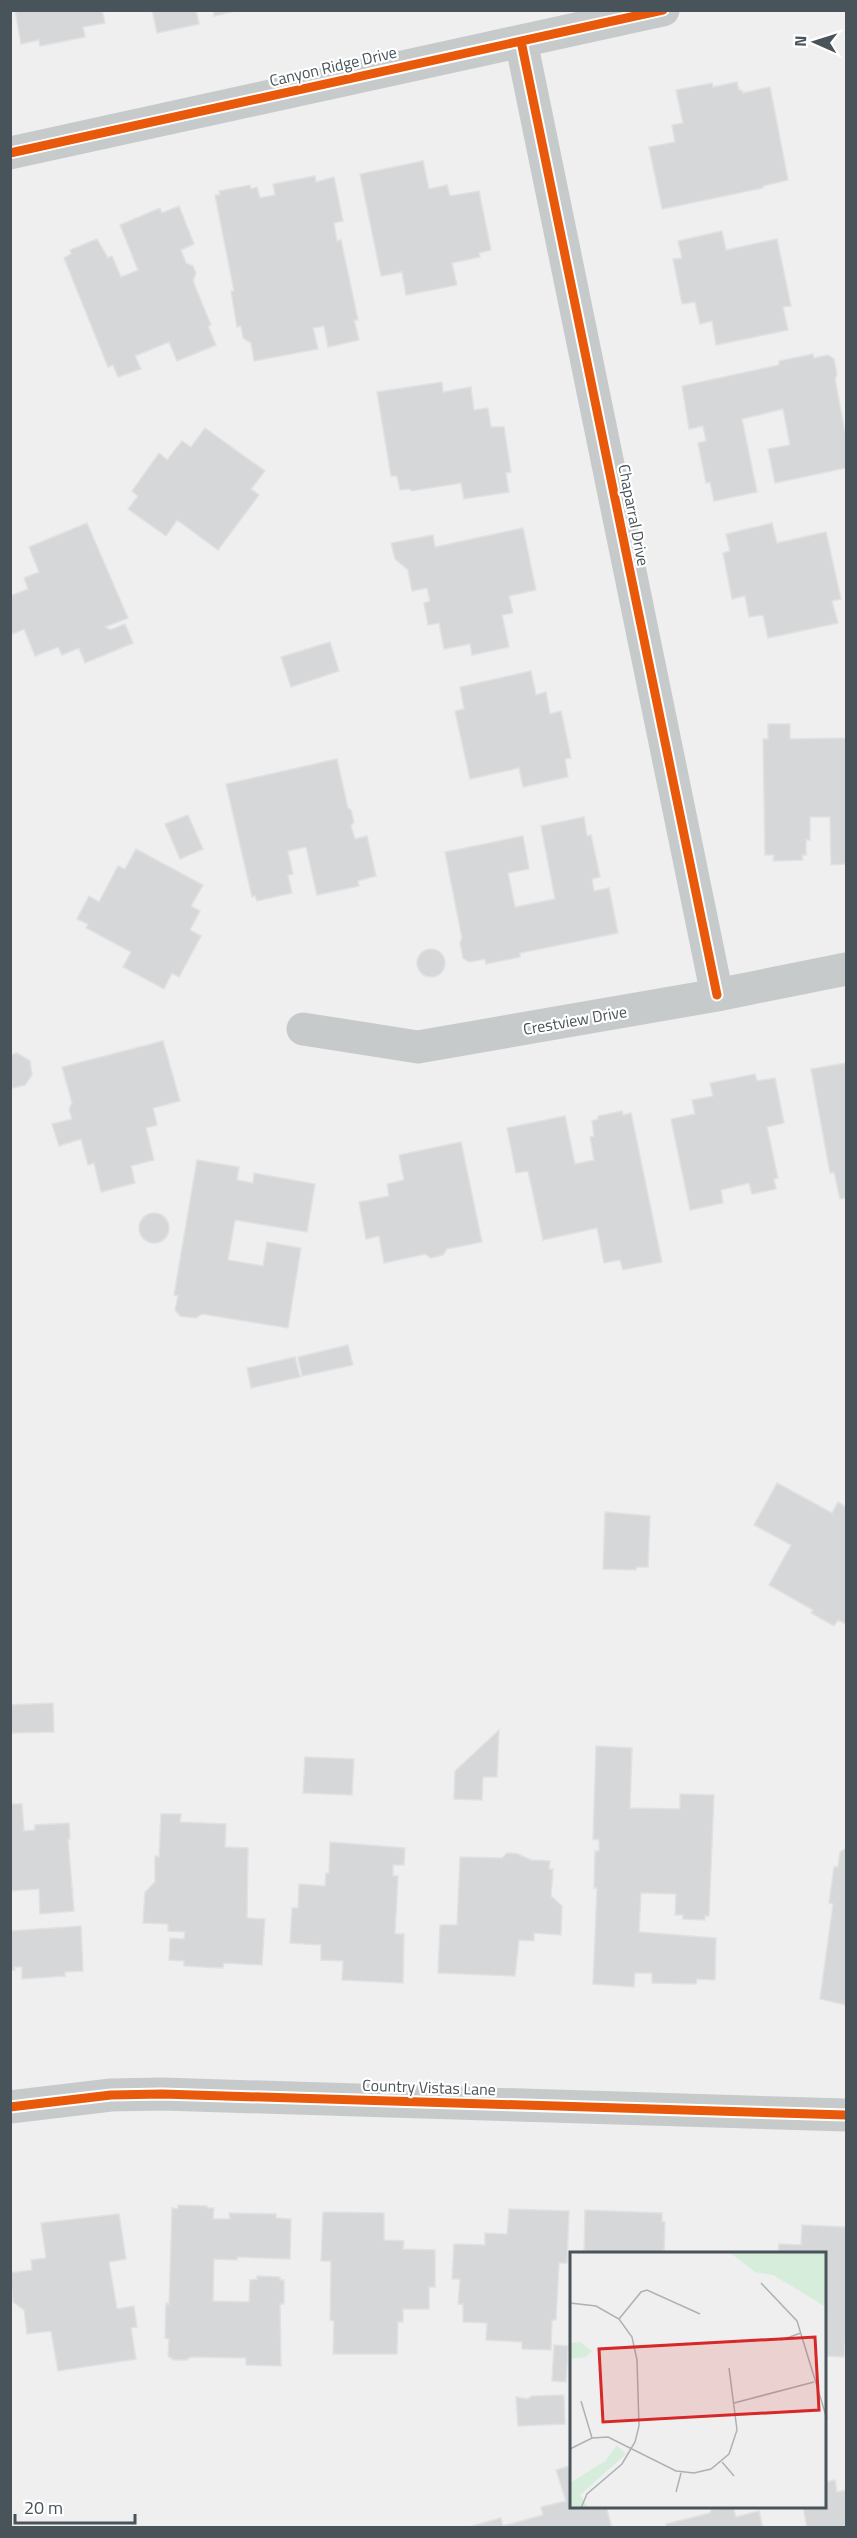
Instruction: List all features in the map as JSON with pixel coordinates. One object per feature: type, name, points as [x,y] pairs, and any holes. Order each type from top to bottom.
[{"type":"street","name":"Canyon Ridge Drive","points":[[10,153],[663,10]]},
{"type":"street","name":"Chaparral Drive","points":[[521,41],[717,995]]},
{"type":"street","name":"Crestview Drive","points":[[303,1029],[418,1047],[717,995],[846,969]]},
{"type":"street","name":"Country Vistas Lane","points":[[10,2107],[111,2095],[162,2094],[846,2115]]},
{"type":"building","points":[[15,10],[102,10],[105,23],[83,27],[85,37],[40,46],[39,40],[21,44]]},
{"type":"building","points":[[152,10],[196,10],[199,24],[157,33]]},
{"type":"building","points":[[214,10],[240,10],[214,16]]},
{"type":"building","points":[[737,82],[739,90],[743,93],[770,87],[788,180],[763,186],[763,188],[662,209],[649,147],[675,142],[672,125],[683,123],[676,90],[712,83],[713,87]]},
{"type":"building","points":[[423,161],[429,189],[447,185],[450,196],[479,191],[491,250],[479,253],[480,257],[452,263],[457,285],[406,295],[402,272],[381,276],[360,174]]},
{"type":"building","points":[[315,176],[316,182],[334,177],[343,221],[334,223],[337,241],[341,240],[358,320],[354,320],[359,340],[328,347],[324,326],[313,328],[318,349],[254,361],[251,343],[243,338],[241,326],[237,327],[231,291],[234,291],[215,195],[220,195],[219,191],[250,185],[251,189],[257,187],[260,198],[275,195],[273,184]]},
{"type":"building","points":[[179,206],[194,244],[181,250],[186,263],[193,266],[196,273],[193,281],[211,325],[208,326],[216,345],[177,361],[169,342],[135,356],[141,369],[118,377],[113,365],[108,367],[64,258],[71,254],[70,250],[97,239],[108,258],[112,256],[121,277],[138,270],[120,225],[160,208],[162,213]]},
{"type":"building","points":[[722,231],[726,250],[777,239],[791,306],[783,307],[788,330],[716,345],[712,321],[700,324],[695,302],[682,304],[673,259],[682,258],[678,241]]},
{"type":"building","points":[[813,354],[814,358],[828,355],[834,359],[837,375],[835,379],[846,437],[846,468],[775,483],[768,449],[790,445],[783,409],[742,419],[757,492],[714,501],[710,482],[706,483],[698,443],[706,441],[703,426],[689,429],[682,386],[779,365],[779,361]]},
{"type":"building","points":[[442,382],[443,392],[471,387],[474,410],[488,408],[491,427],[504,427],[511,472],[506,473],[509,492],[464,499],[461,483],[411,491],[410,489],[400,490],[397,476],[391,476],[377,392]]},
{"type":"building","points":[[205,428],[265,471],[251,489],[259,495],[218,550],[177,520],[166,536],[128,509],[138,496],[132,491],[159,453],[167,460],[182,441],[191,447]]},
{"type":"building","points":[[87,523],[128,618],[105,627],[110,630],[125,624],[133,643],[85,663],[79,648],[62,655],[58,647],[35,656],[24,629],[13,634],[10,628],[10,596],[28,589],[24,578],[39,572],[29,547]]},
{"type":"building","points":[[772,523],[777,543],[826,532],[841,599],[832,601],[838,623],[768,638],[763,615],[749,617],[745,596],[732,599],[723,553],[730,551],[726,534]]},
{"type":"building","points":[[523,528],[536,590],[509,596],[513,613],[502,615],[509,647],[472,655],[470,644],[444,649],[439,623],[428,625],[424,603],[430,601],[427,588],[412,591],[408,570],[395,559],[391,543],[433,535],[435,547]]},
{"type":"building","points":[[330,642],[339,671],[291,687],[281,657]]},
{"type":"building","points":[[531,671],[536,695],[546,692],[550,714],[561,711],[571,758],[565,759],[568,777],[523,787],[519,768],[470,779],[455,711],[464,709],[460,687]]},
{"type":"building","points":[[768,724],[790,724],[790,739],[846,738],[846,864],[831,865],[830,817],[810,817],[810,840],[806,840],[806,855],[802,855],[803,860],[773,861],[774,855],[765,855],[763,739],[768,739]]},
{"type":"building","points":[[337,759],[348,808],[351,810],[354,822],[351,826],[355,839],[367,836],[376,876],[358,881],[359,886],[317,895],[306,847],[288,851],[293,874],[288,875],[292,893],[257,901],[255,896],[252,897],[226,784]]},
{"type":"building","points":[[188,815],[203,849],[180,859],[165,824]]},
{"type":"building","points":[[584,817],[587,836],[591,835],[600,877],[592,879],[594,891],[609,888],[618,933],[520,953],[520,957],[486,964],[485,959],[469,962],[463,958],[460,943],[462,938],[445,852],[523,836],[529,869],[508,873],[515,907],[555,899],[541,826]]},
{"type":"building","points":[[136,849],[203,885],[191,906],[200,911],[190,930],[201,936],[179,977],[172,973],[164,989],[123,967],[131,952],[86,928],[88,924],[77,919],[89,896],[99,902],[118,866],[125,869]]},
{"type":"building","points":[[431,949],[441,953],[445,963],[441,973],[431,977],[421,973],[417,963],[421,953]]},
{"type":"building","points":[[163,1041],[180,1101],[153,1108],[157,1125],[146,1128],[154,1160],[131,1166],[135,1183],[101,1192],[94,1163],[88,1165],[81,1139],[59,1146],[52,1124],[72,1119],[69,1109],[72,1103],[62,1067]]},
{"type":"building","points":[[17,1053],[30,1061],[32,1075],[25,1085],[12,1088],[10,1055]]},
{"type":"building","points":[[846,1063],[846,1198],[840,1199],[834,1172],[830,1173],[811,1069]]},
{"type":"building","points":[[755,1074],[757,1081],[775,1078],[784,1123],[767,1127],[778,1178],[774,1179],[776,1189],[752,1194],[749,1183],[721,1190],[723,1203],[690,1210],[671,1119],[695,1114],[692,1100],[713,1096],[710,1083]]},
{"type":"building","points":[[622,1111],[623,1115],[631,1113],[662,1262],[623,1270],[620,1260],[604,1263],[597,1228],[543,1240],[528,1171],[516,1173],[507,1128],[565,1116],[575,1164],[594,1160],[590,1137],[594,1136],[592,1121],[598,1119],[598,1116]]},
{"type":"building","points":[[461,1142],[482,1242],[447,1249],[443,1255],[431,1258],[425,1254],[384,1263],[379,1236],[366,1239],[359,1202],[389,1196],[387,1184],[404,1180],[399,1155]]},
{"type":"building","points":[[197,1160],[239,1167],[237,1180],[253,1183],[254,1173],[315,1184],[307,1232],[235,1220],[228,1260],[263,1266],[267,1242],[301,1248],[288,1328],[202,1314],[196,1318],[180,1316],[175,1310],[178,1296],[174,1295]]},
{"type":"building","points":[[154,1213],[165,1217],[169,1228],[165,1239],[154,1243],[143,1239],[139,1228],[143,1217]]},
{"type":"building","points":[[348,1345],[353,1365],[302,1376],[298,1357]]},
{"type":"building","points":[[295,1357],[300,1377],[251,1388],[247,1368]]},
{"type":"building","points":[[777,1483],[832,1513],[838,1502],[846,1507],[846,1624],[838,1620],[834,1626],[811,1613],[813,1610],[769,1585],[791,1545],[754,1525]]},
{"type":"building","points":[[605,1512],[650,1516],[648,1567],[636,1567],[636,1570],[603,1569]]},
{"type":"building","points":[[53,1703],[54,1732],[10,1733],[10,1705]]},
{"type":"building","points":[[499,1730],[497,1777],[483,1777],[482,1800],[454,1799],[455,1771]]},
{"type":"building","points":[[596,1746],[632,1748],[630,1808],[680,1809],[680,1794],[714,1795],[709,1916],[705,1916],[705,1920],[683,1919],[683,1915],[675,1915],[676,1894],[641,1893],[639,1932],[716,1938],[715,1980],[697,1979],[696,1984],[652,1983],[652,1973],[635,1973],[634,1987],[593,1984],[597,1888],[594,1888],[595,1851],[599,1851],[599,1840],[593,1839]]},
{"type":"building","points":[[305,1757],[354,1759],[352,1795],[303,1793]]},
{"type":"building","points":[[10,1804],[22,1804],[24,1831],[35,1830],[35,1825],[69,1823],[70,1839],[68,1839],[74,1911],[40,1914],[39,1889],[10,1891]]},
{"type":"building","points":[[161,1814],[181,1814],[180,1822],[226,1824],[225,1847],[248,1848],[247,1918],[265,1919],[262,1965],[224,1963],[223,1968],[184,1966],[184,1961],[169,1960],[170,1938],[184,1939],[185,1932],[168,1931],[168,1924],[143,1923],[145,1892],[155,1882],[155,1856],[159,1857]]},
{"type":"building","points":[[330,1842],[405,1848],[404,1865],[393,1865],[393,1876],[398,1876],[395,1934],[404,1934],[403,1983],[342,1980],[343,1961],[321,1960],[321,1945],[290,1943],[292,1908],[298,1908],[299,1884],[325,1886],[326,1873],[329,1873]]},
{"type":"building","points":[[846,1848],[846,2005],[820,1999],[833,1904],[829,1903],[834,1867],[838,1867],[840,1852]]},
{"type":"building","points":[[507,1853],[518,1854],[531,1860],[550,1861],[549,1869],[553,1869],[551,1896],[562,1906],[561,1935],[534,1933],[534,1941],[519,1940],[515,1976],[438,1973],[440,1925],[457,1925],[460,1857],[502,1858]]},
{"type":"building","points":[[81,1926],[83,1971],[65,1972],[65,1976],[22,1979],[22,1967],[14,1967],[15,1970],[10,1970],[10,1931]]},
{"type":"building","points":[[178,2205],[214,2208],[213,2219],[230,2219],[229,2213],[276,2214],[276,2218],[291,2219],[290,2259],[237,2257],[237,2260],[214,2259],[213,2301],[249,2302],[250,2280],[257,2279],[257,2276],[280,2277],[280,2280],[284,2280],[284,2304],[280,2304],[281,2366],[246,2365],[246,2358],[191,2357],[186,2360],[174,2360],[168,2356],[169,2339],[165,2338],[166,2303],[169,2304],[172,2208],[178,2209]]},
{"type":"building","points":[[509,2209],[569,2211],[567,2263],[559,2263],[556,2320],[552,2320],[551,2350],[522,2349],[522,2342],[486,2340],[487,2323],[463,2322],[463,2304],[458,2304],[460,2279],[452,2279],[454,2244],[485,2245],[485,2233],[507,2234]]},
{"type":"building","points":[[585,2210],[662,2213],[662,2222],[665,2222],[664,2252],[584,2252]]},
{"type":"building","points":[[323,2212],[384,2213],[384,2240],[404,2241],[403,2249],[435,2250],[435,2287],[429,2287],[429,2309],[403,2309],[403,2322],[398,2322],[397,2354],[333,2354],[334,2321],[330,2320],[331,2261],[321,2261]]},
{"type":"building","points":[[119,2214],[126,2259],[109,2262],[117,2309],[134,2306],[137,2327],[131,2328],[136,2359],[58,2371],[51,2331],[27,2334],[24,2310],[13,2302],[10,2273],[32,2270],[31,2260],[46,2258],[41,2223]]},
{"type":"building","points":[[802,2225],[846,2227],[844,2357],[827,2356],[827,2252],[778,2252],[779,2244],[801,2245]]},
{"type":"building","points":[[554,2345],[568,2346],[566,2382],[552,2381]]},
{"type":"building","points":[[564,2395],[565,2424],[518,2426],[516,2397],[527,2399],[532,2396]]},
{"type":"building","points":[[570,2466],[570,2508],[607,2508],[612,2528],[465,2528],[501,2518],[503,2526],[543,2515],[541,2507],[566,2501],[556,2470]]},
{"type":"building","points":[[835,2480],[837,2492],[846,2490],[846,2528],[807,2528],[803,2508],[827,2508],[827,2482]]},
{"type":"building","points":[[733,2508],[736,2517],[759,2511],[763,2528],[667,2528],[666,2524],[710,2513],[711,2510]]},
{"type":"cycle path","points":[[10,153],[663,10]]},
{"type":"cycle path","points":[[521,41],[717,995]]},
{"type":"cycle path","points":[[10,2107],[111,2095],[162,2094],[846,2115]]}]
